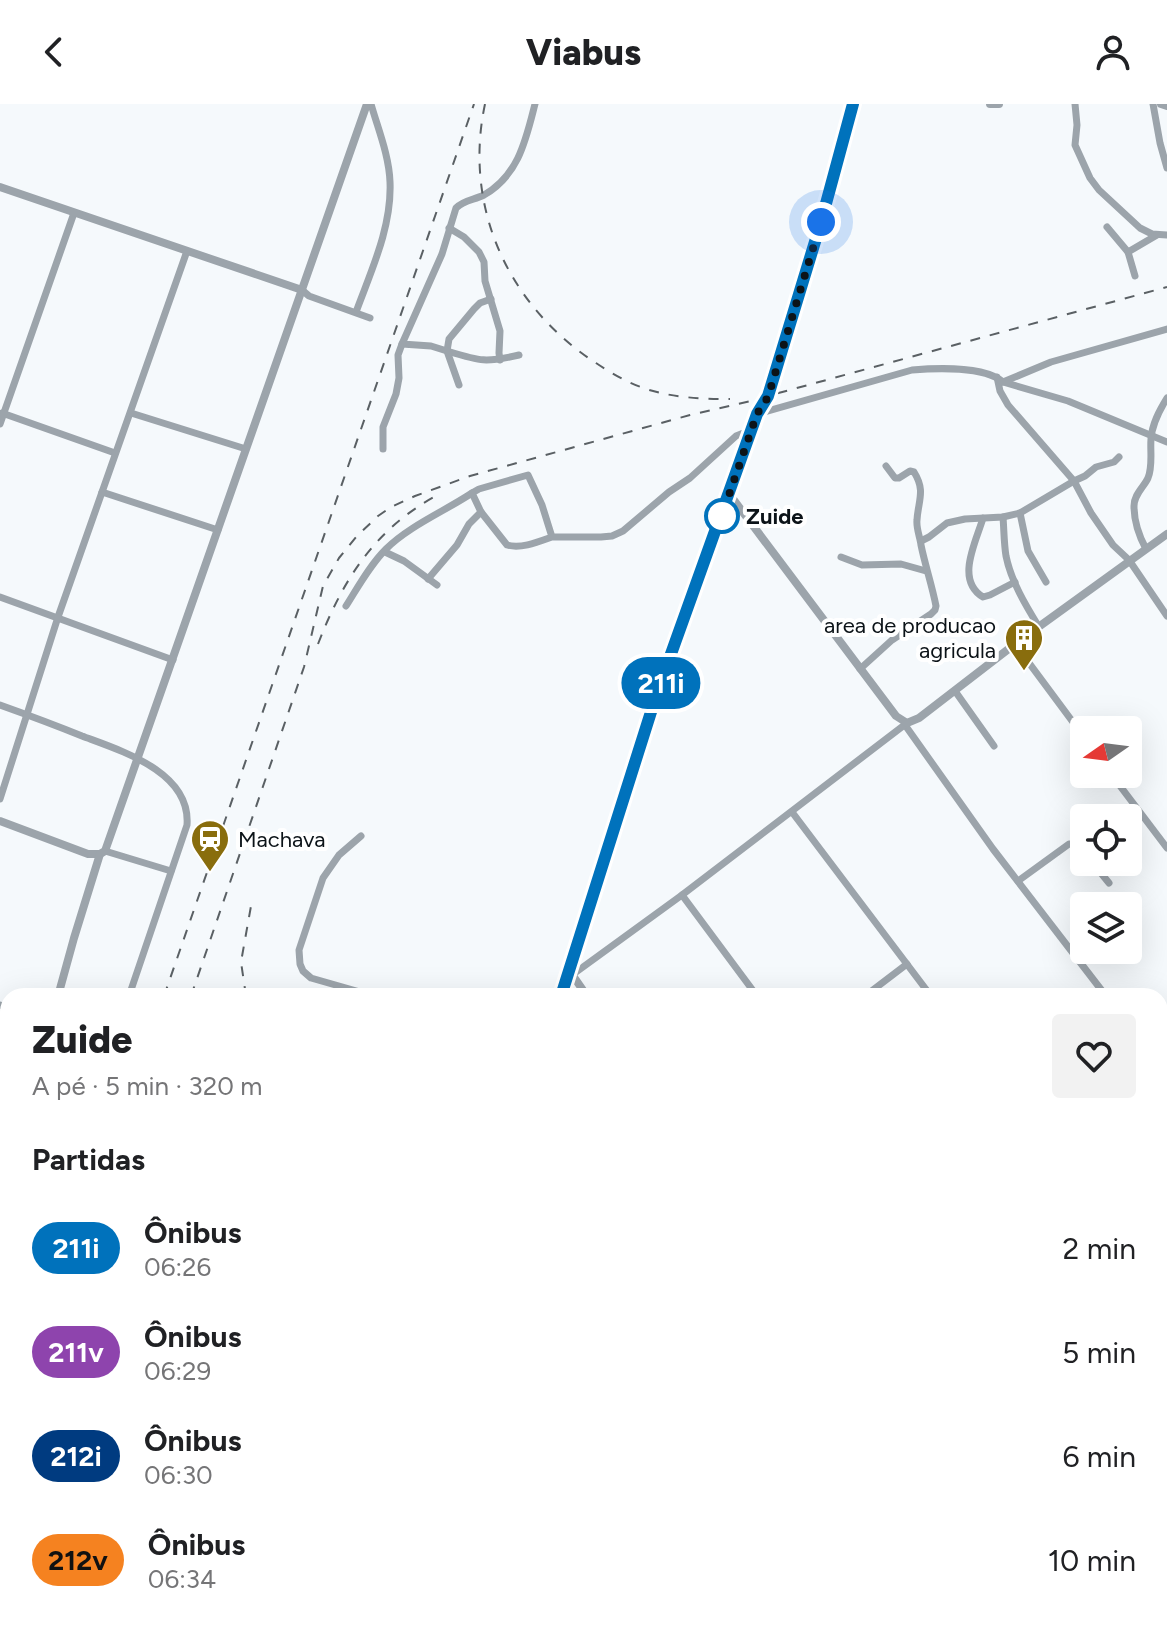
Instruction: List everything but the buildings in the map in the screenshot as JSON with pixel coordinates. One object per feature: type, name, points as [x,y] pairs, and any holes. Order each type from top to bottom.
[{"type":"main road","points":[[566,988],[657,693],[757,414],[766,401],[821,222],[853,104]]},
{"type":"street","points":[[60,988],[103,853],[369,104]]},
{"type":"street","points":[[356,312],[380,250],[389,210],[390,181],[386,155],[369,104]]},
{"type":"street","points":[[383,449],[383,427],[399,378],[398,355],[442,254],[456,208],[500,184],[515,166],[527,138],[535,104]]},
{"type":"street","points":[[990,104],[999,104]]},
{"type":"street","points":[[1075,104],[1075,145],[1090,178],[1140,228],[1157,235],[1167,235]]},
{"type":"street","points":[[1153,104],[1167,168]]},
{"type":"street","points":[[1161,104],[1167,106]]},
{"type":"street","points":[[0,187],[302,290],[309,296],[370,318]]},
{"type":"street","points":[[0,424],[74,213]]},
{"type":"street","points":[[1107,227],[1128,252],[1135,276]]},
{"type":"street","points":[[449,228],[464,237],[484,262],[485,281],[500,331],[500,360]]},
{"type":"street","points":[[1128,252],[1157,235]]},
{"type":"street","points":[[0,799],[58,617],[187,251]]},
{"type":"street","points":[[459,385],[447,351],[449,339],[480,303],[491,299]]},
{"type":"street","points":[[1000,380],[1167,329],[1167,336]]},
{"type":"street","points":[[402,344],[431,346],[476,361],[519,355]]},
{"type":"street","points":[[757,414],[912,370],[930,368],[982,372],[1068,401],[1167,442]]},
{"type":"street","points":[[1000,380],[1000,391],[1008,405],[1074,481],[1113,545],[1129,560],[1167,616]]},
{"type":"street","points":[[1146,549],[1137,528],[1134,506],[1149,477],[1151,436],[1155,420],[1167,398]]},
{"type":"street","points":[[2,413],[115,453]]},
{"type":"street","points":[[131,413],[246,449]]},
{"type":"street","points":[[472,493],[481,512],[507,545],[512,547],[552,537],[612,536],[623,531],[690,478],[736,436],[753,429]]},
{"type":"street","points":[[921,541],[947,523],[1020,513],[1096,467],[1111,464],[1119,457]]},
{"type":"street","points":[[860,669],[892,640],[935,610],[916,522],[921,504],[916,473],[910,471],[895,478],[886,466]]},
{"type":"street","points":[[346,606],[385,552],[422,523],[479,489],[528,475],[552,537]]},
{"type":"street","points":[[102,492],[218,530]]},
{"type":"street","points":[[730,495],[896,716],[906,724],[1018,881],[1100,988]]},
{"type":"street","points":[[428,579],[481,512]]},
{"type":"street","points":[[1020,513],[1028,551],[1046,582]]},
{"type":"street","points":[[1003,517],[1006,558],[1039,627]]},
{"type":"street","points":[[983,518],[969,565],[970,582],[983,597],[1015,582]]},
{"type":"street","points":[[582,988],[571,972],[682,895],[906,724],[919,718],[1167,534]]},
{"type":"street","points":[[385,552],[404,561],[437,585]]},
{"type":"street","points":[[841,557],[862,565],[901,564],[926,571]]},
{"type":"street","points":[[0,597],[173,660]]},
{"type":"street","points":[[1015,644],[1070,718]]},
{"type":"street","points":[[955,691],[994,746]]},
{"type":"street","points":[[0,705],[139,758],[171,783],[183,798],[188,811],[187,825],[132,988]]},
{"type":"street","points":[[1122,788],[1167,848]]},
{"type":"street","points":[[792,812],[925,988]]},
{"type":"street","points":[[0,821],[88,854],[103,853],[171,871]]},
{"type":"street","points":[[346,988],[311,978],[303,971],[299,950],[323,878],[339,855],[361,836]]},
{"type":"street","points":[[1018,881],[1070,844]]},
{"type":"street","points":[[1103,876],[1109,883]]},
{"type":"street","points":[[682,895],[751,988]]},
{"type":"street","points":[[876,988],[907,964]]},
{"type":"railway","points":[[167,988],[474,104]]},
{"type":"railway","points":[[485,104],[480,142],[481,180],[487,216],[499,251],[516,283],[538,313],[565,340],[596,363],[633,384],[674,396],[730,399]]},
{"type":"railway","points":[[194,988],[304,667],[323,586],[339,558],[378,516],[415,496],[470,476],[1167,287]]},
{"type":"railway","points":[[318,644],[327,621],[362,560],[394,526],[434,497]]},
{"type":"railway","points":[[245,988],[241,962],[251,906]]},
{"type":"bus line","name":"211i","points":[[564,988],[657,693],[757,414],[768,396],[853,104]]},
{"type":"place","name":"Zuide","points":[[722,516]]},
{"type":"place","name":"area de producao agricula","points":[[1024,672]]},
{"type":"place","name":"Machava","points":[[210,873]]},
{"type":"route","points":[[722,516],[757,414],[768,397],[821,222]]}]
